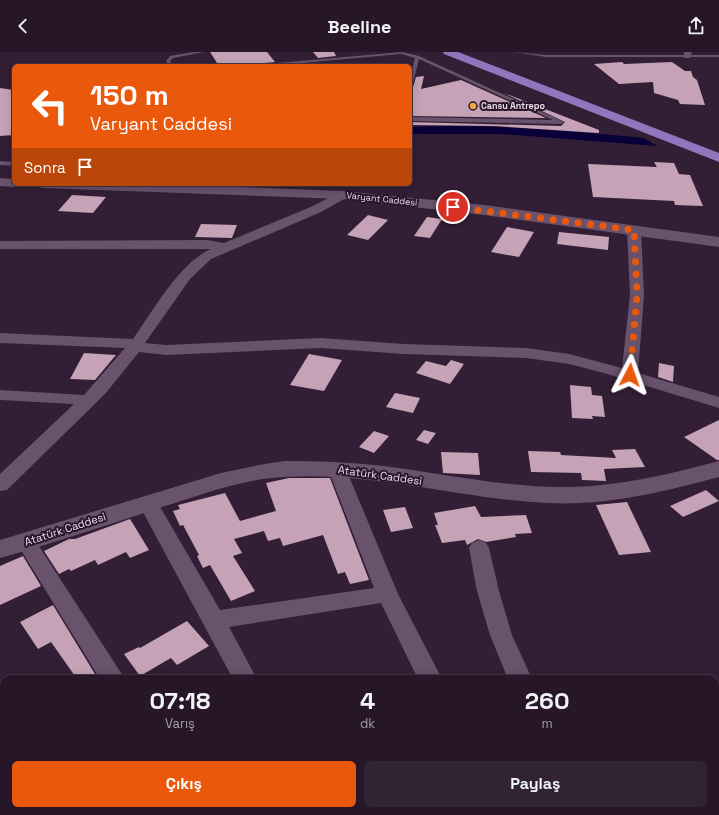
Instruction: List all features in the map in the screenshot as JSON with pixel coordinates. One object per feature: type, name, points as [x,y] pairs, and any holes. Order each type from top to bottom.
[{"type":"highway","points":[[448,52],[719,158]]},
{"type":"highway","points":[[469,52],[719,149]]},
{"type":"street","points":[[0,182],[12,183]]},
{"type":"street","name":"Varyant Caddesi","points":[[130,186],[342,195],[484,210],[719,242]]},
{"type":"street","points":[[0,485],[99,390],[135,345],[185,276],[206,256],[223,247],[317,209],[342,195]]},
{"type":"street","points":[[630,375],[637,295],[634,230]]},
{"type":"street","points":[[0,245],[207,244],[223,247]]},
{"type":"street","points":[[0,338],[135,345],[166,350],[321,343],[363,344],[404,349],[504,351],[569,359],[630,375],[719,403]]},
{"type":"street","points":[[0,396],[89,400]]},
{"type":"street","name":"Atatürk Caddesi","points":[[0,549],[212,484],[261,472],[282,469],[337,469],[374,472],[499,491],[551,495],[602,494],[639,489],[719,469]]},
{"type":"street","points":[[337,469],[387,594],[428,675]]},
{"type":"street","points":[[148,503],[214,620],[243,675]]},
{"type":"street","points":[[26,542],[110,675]]},
{"type":"street","points":[[479,548],[488,591],[502,635],[518,675]]},
{"type":"street","points":[[214,620],[387,594]]},
{"type":"lane","points":[[170,64],[168,61],[172,58],[202,52]]},
{"type":"lane","points":[[516,52],[546,56],[688,54],[719,56]]},
{"type":"lane","points":[[276,64],[400,53],[416,57],[561,122],[412,119]]},
{"type":"lane","points":[[412,76],[416,57]]},
{"type":"lane","points":[[0,163],[12,164]]},
{"type":"shaded area","points":[[469,126],[557,130],[644,138],[657,146],[500,134],[412,134],[412,127]]},
{"type":"building","points":[[210,52],[267,52],[275,62],[254,64],[218,64]]},
{"type":"building","points":[[313,52],[334,52],[336,56],[318,58]]},
{"type":"building","points":[[622,62],[624,64],[672,62],[685,71],[691,71],[693,77],[697,80],[705,105],[680,104],[678,100],[654,93],[653,82],[619,84],[594,64]]},
{"type":"building","points":[[424,76],[421,89],[461,80],[546,118],[412,116],[412,88],[416,77]]},
{"type":"building","points":[[0,88],[12,90],[12,135],[0,136]]},
{"type":"building","points":[[504,93],[599,130],[599,133],[495,126],[412,125],[412,122],[561,126],[565,122]]},
{"type":"building","points":[[654,162],[674,163],[679,174],[690,175],[703,206],[675,205],[674,201],[593,197],[588,164],[657,167]]},
{"type":"building","points":[[72,195],[106,197],[93,213],[58,211]]},
{"type":"building","points":[[368,215],[388,220],[368,240],[347,235]]},
{"type":"building","points":[[427,217],[442,219],[430,238],[414,236]]},
{"type":"building","points":[[201,224],[237,225],[232,238],[195,237]]},
{"type":"building","points":[[507,227],[534,232],[519,257],[491,252]]},
{"type":"building","points":[[559,232],[609,237],[608,250],[557,244]]},
{"type":"building","points":[[84,353],[116,355],[95,380],[70,379]]},
{"type":"building","points":[[309,354],[342,360],[324,391],[290,385]]},
{"type":"building","points":[[451,360],[464,364],[450,384],[416,373],[426,361],[446,366]]},
{"type":"building","points":[[659,363],[674,366],[673,382],[658,377]]},
{"type":"building","points":[[570,385],[591,387],[592,395],[602,396],[605,417],[592,416],[593,419],[572,418]]},
{"type":"building","points":[[395,393],[420,398],[413,413],[386,407]]},
{"type":"building","points":[[719,420],[719,460],[717,460],[684,437]]},
{"type":"building","points":[[424,430],[436,433],[428,444],[416,440]]},
{"type":"building","points":[[374,431],[389,436],[374,453],[359,447]]},
{"type":"building","points":[[635,449],[645,467],[604,469],[606,481],[582,480],[581,473],[531,472],[528,451],[560,452],[561,455],[616,458],[612,450]]},
{"type":"building","points":[[441,452],[478,453],[480,475],[443,473]]},
{"type":"building","points":[[289,478],[330,478],[369,580],[350,584],[345,572],[338,574],[323,535],[283,546],[280,538],[268,541],[264,531],[234,539],[242,553],[233,556],[255,591],[231,601],[210,565],[203,568],[197,556],[199,555],[183,525],[180,526],[173,511],[180,509],[178,505],[225,493],[240,521],[276,511],[266,483]]},
{"type":"building","points":[[706,490],[719,501],[683,517],[670,506]]},
{"type":"building","points":[[627,502],[651,552],[619,555],[596,505]]},
{"type":"building","points":[[475,506],[481,517],[526,515],[532,533],[515,534],[516,537],[486,542],[478,539],[467,545],[465,540],[442,543],[435,525],[438,525],[434,513]]},
{"type":"building","points":[[405,507],[413,528],[391,532],[383,510]]},
{"type":"building","points":[[130,519],[149,550],[130,558],[126,552],[98,565],[95,560],[71,571],[69,569],[59,574],[44,551],[69,539],[75,539]]},
{"type":"building","points":[[23,556],[41,586],[0,605],[0,566]]},
{"type":"building","points":[[53,605],[96,675],[74,675],[51,642],[38,649],[20,622]]},
{"type":"building","points":[[187,621],[209,646],[177,665],[171,658],[142,675],[139,675],[124,654],[139,647],[140,648]]},
{"type":"place","name":"Cansu Antrepo","points":[[473,106]]},
{"type":"route","points":[[453,207],[634,230],[637,295],[630,375]]}]
